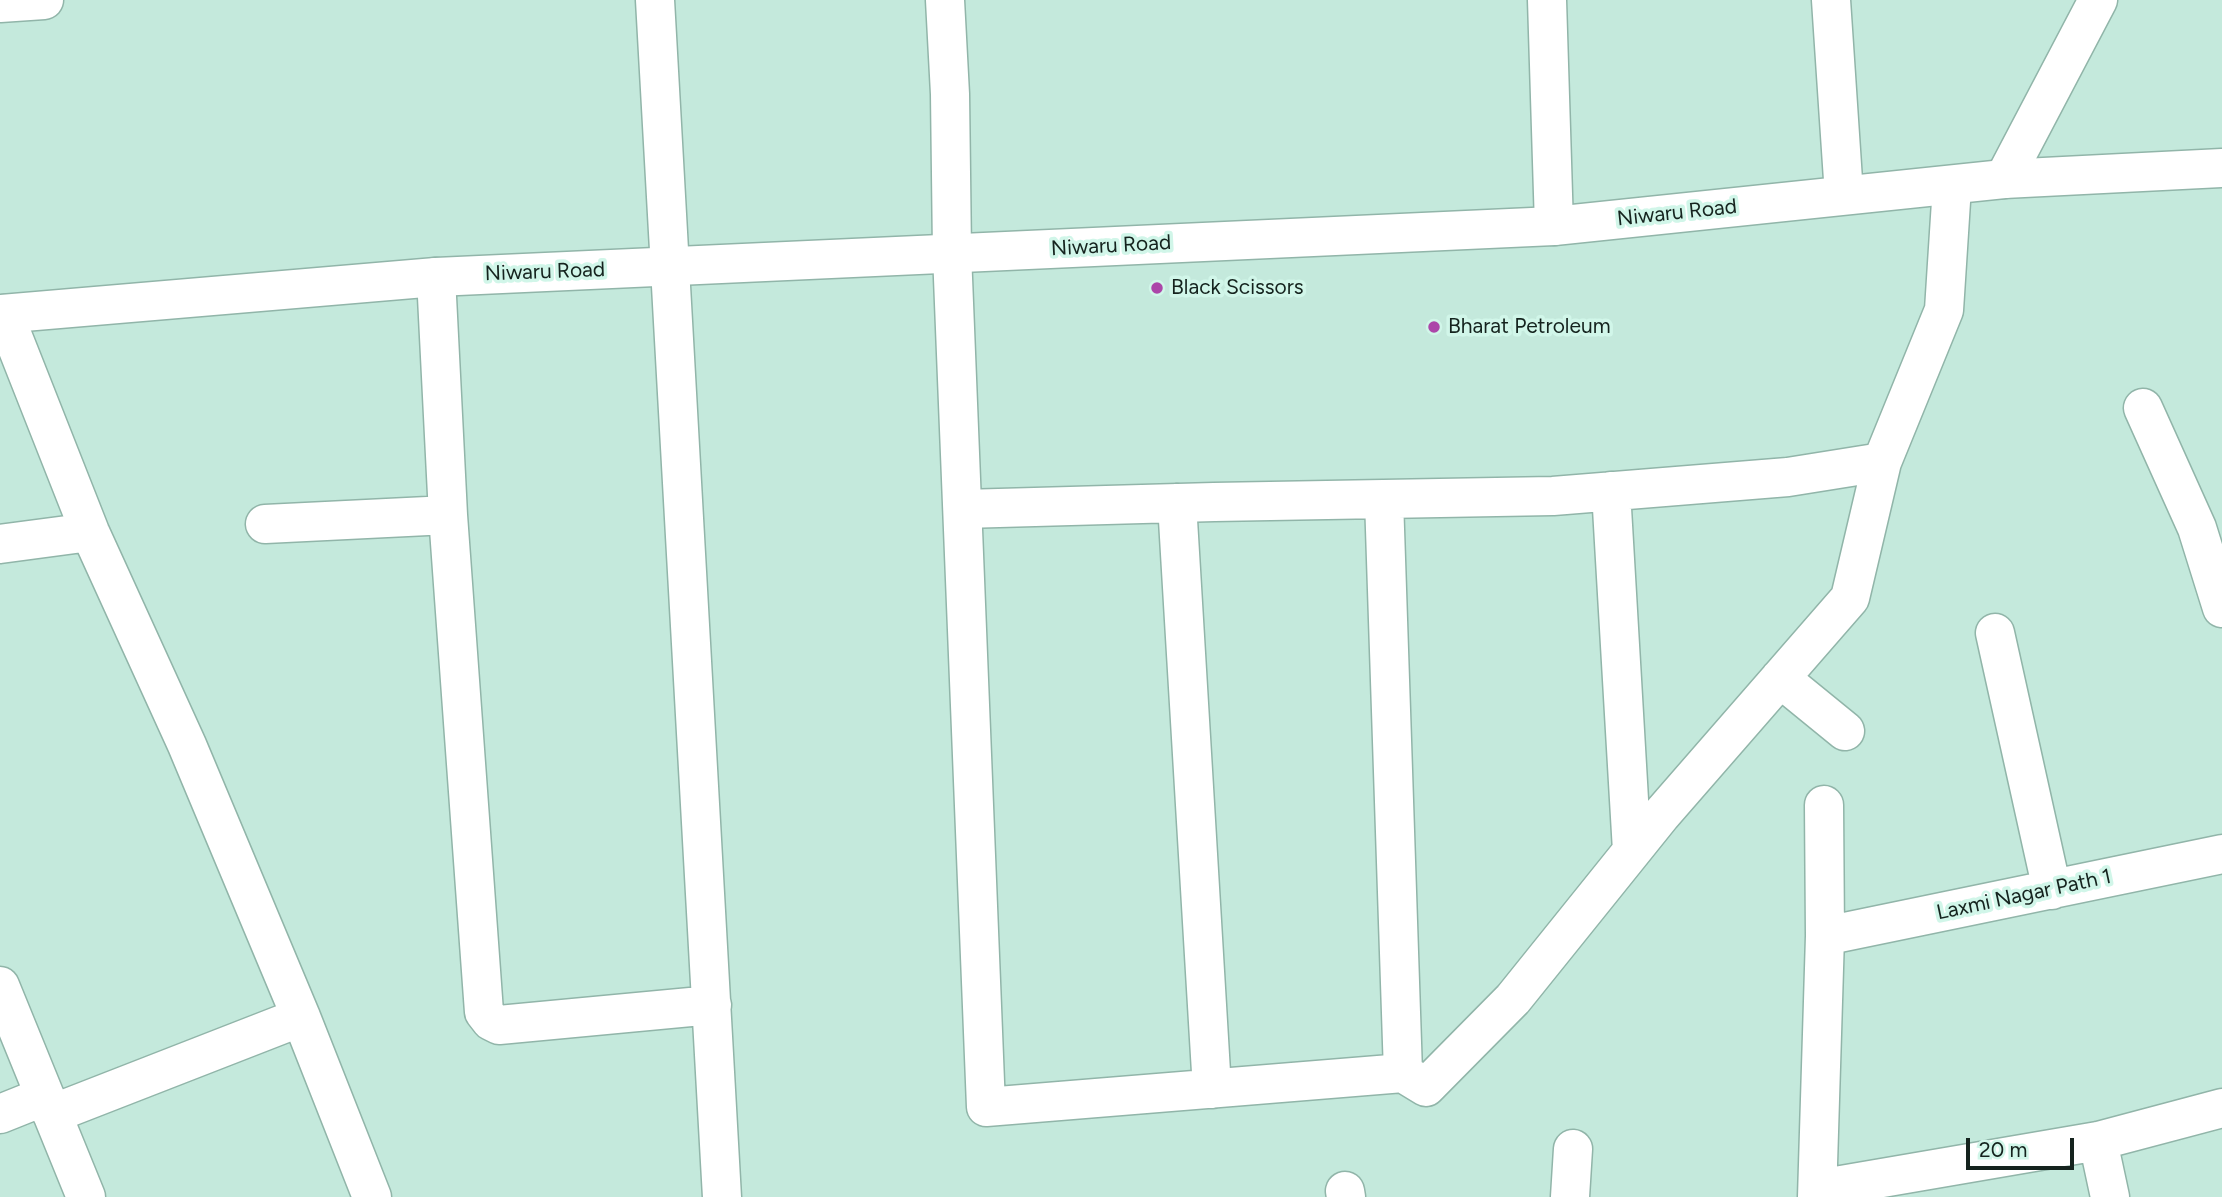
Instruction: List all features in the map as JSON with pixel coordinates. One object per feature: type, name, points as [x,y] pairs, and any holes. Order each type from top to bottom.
[{"type":"street","points":[[0,3],[44,0]]},
{"type":"street","points":[[655,0],[722,1197]]},
{"type":"street","points":[[945,0],[950,94],[952,253],[986,1107],[1403,1073],[1426,1087],[1513,999],[1632,851],[1850,598],[1882,462],[1944,310],[1952,186]]},
{"type":"street","points":[[1547,0],[1554,226]]},
{"type":"street","points":[[1831,0],[1844,195]]},
{"type":"street","points":[[2004,179],[2098,0]]},
{"type":"street","name":"Niwaru Road","points":[[2,314],[436,277],[1554,226],[2004,179],[2222,168]]},
{"type":"street","points":[[436,277],[449,515],[484,1012],[491,1021],[499,1025],[712,1005]]},
{"type":"street","points":[[2,314],[90,532],[187,745],[301,1017],[372,1197]]},
{"type":"street","points":[[2143,408],[2197,528],[2222,608]]},
{"type":"street","points":[[963,509],[1553,496],[1788,477],[1882,462]]},
{"type":"street","points":[[1611,491],[1632,851]]},
{"type":"street","points":[[1384,499],[1403,1073]]},
{"type":"street","points":[[1177,503],[1212,1089]]},
{"type":"street","points":[[265,524],[449,515]]},
{"type":"street","points":[[0,544],[90,532]]},
{"type":"street","points":[[1995,633],[2052,890]]},
{"type":"street","points":[[1780,678],[1845,731]]},
{"type":"street","points":[[1824,805],[1825,936],[1817,1193],[2098,1140],[2222,1108]]},
{"type":"street","name":"Laxmi Nagar Path 1","points":[[1825,936],[2222,854]]},
{"type":"street","points":[[0,986],[86,1197]]},
{"type":"street","points":[[0,1114],[48,1105],[301,1017]]},
{"type":"street","points":[[2098,1140],[2110,1197]]},
{"type":"street","points":[[1570,1197],[1573,1149]]},
{"type":"place","name":"Black Scissors","points":[[1157,288]]},
{"type":"place","name":"Bharat Petroleum","points":[[1434,327]]}]
